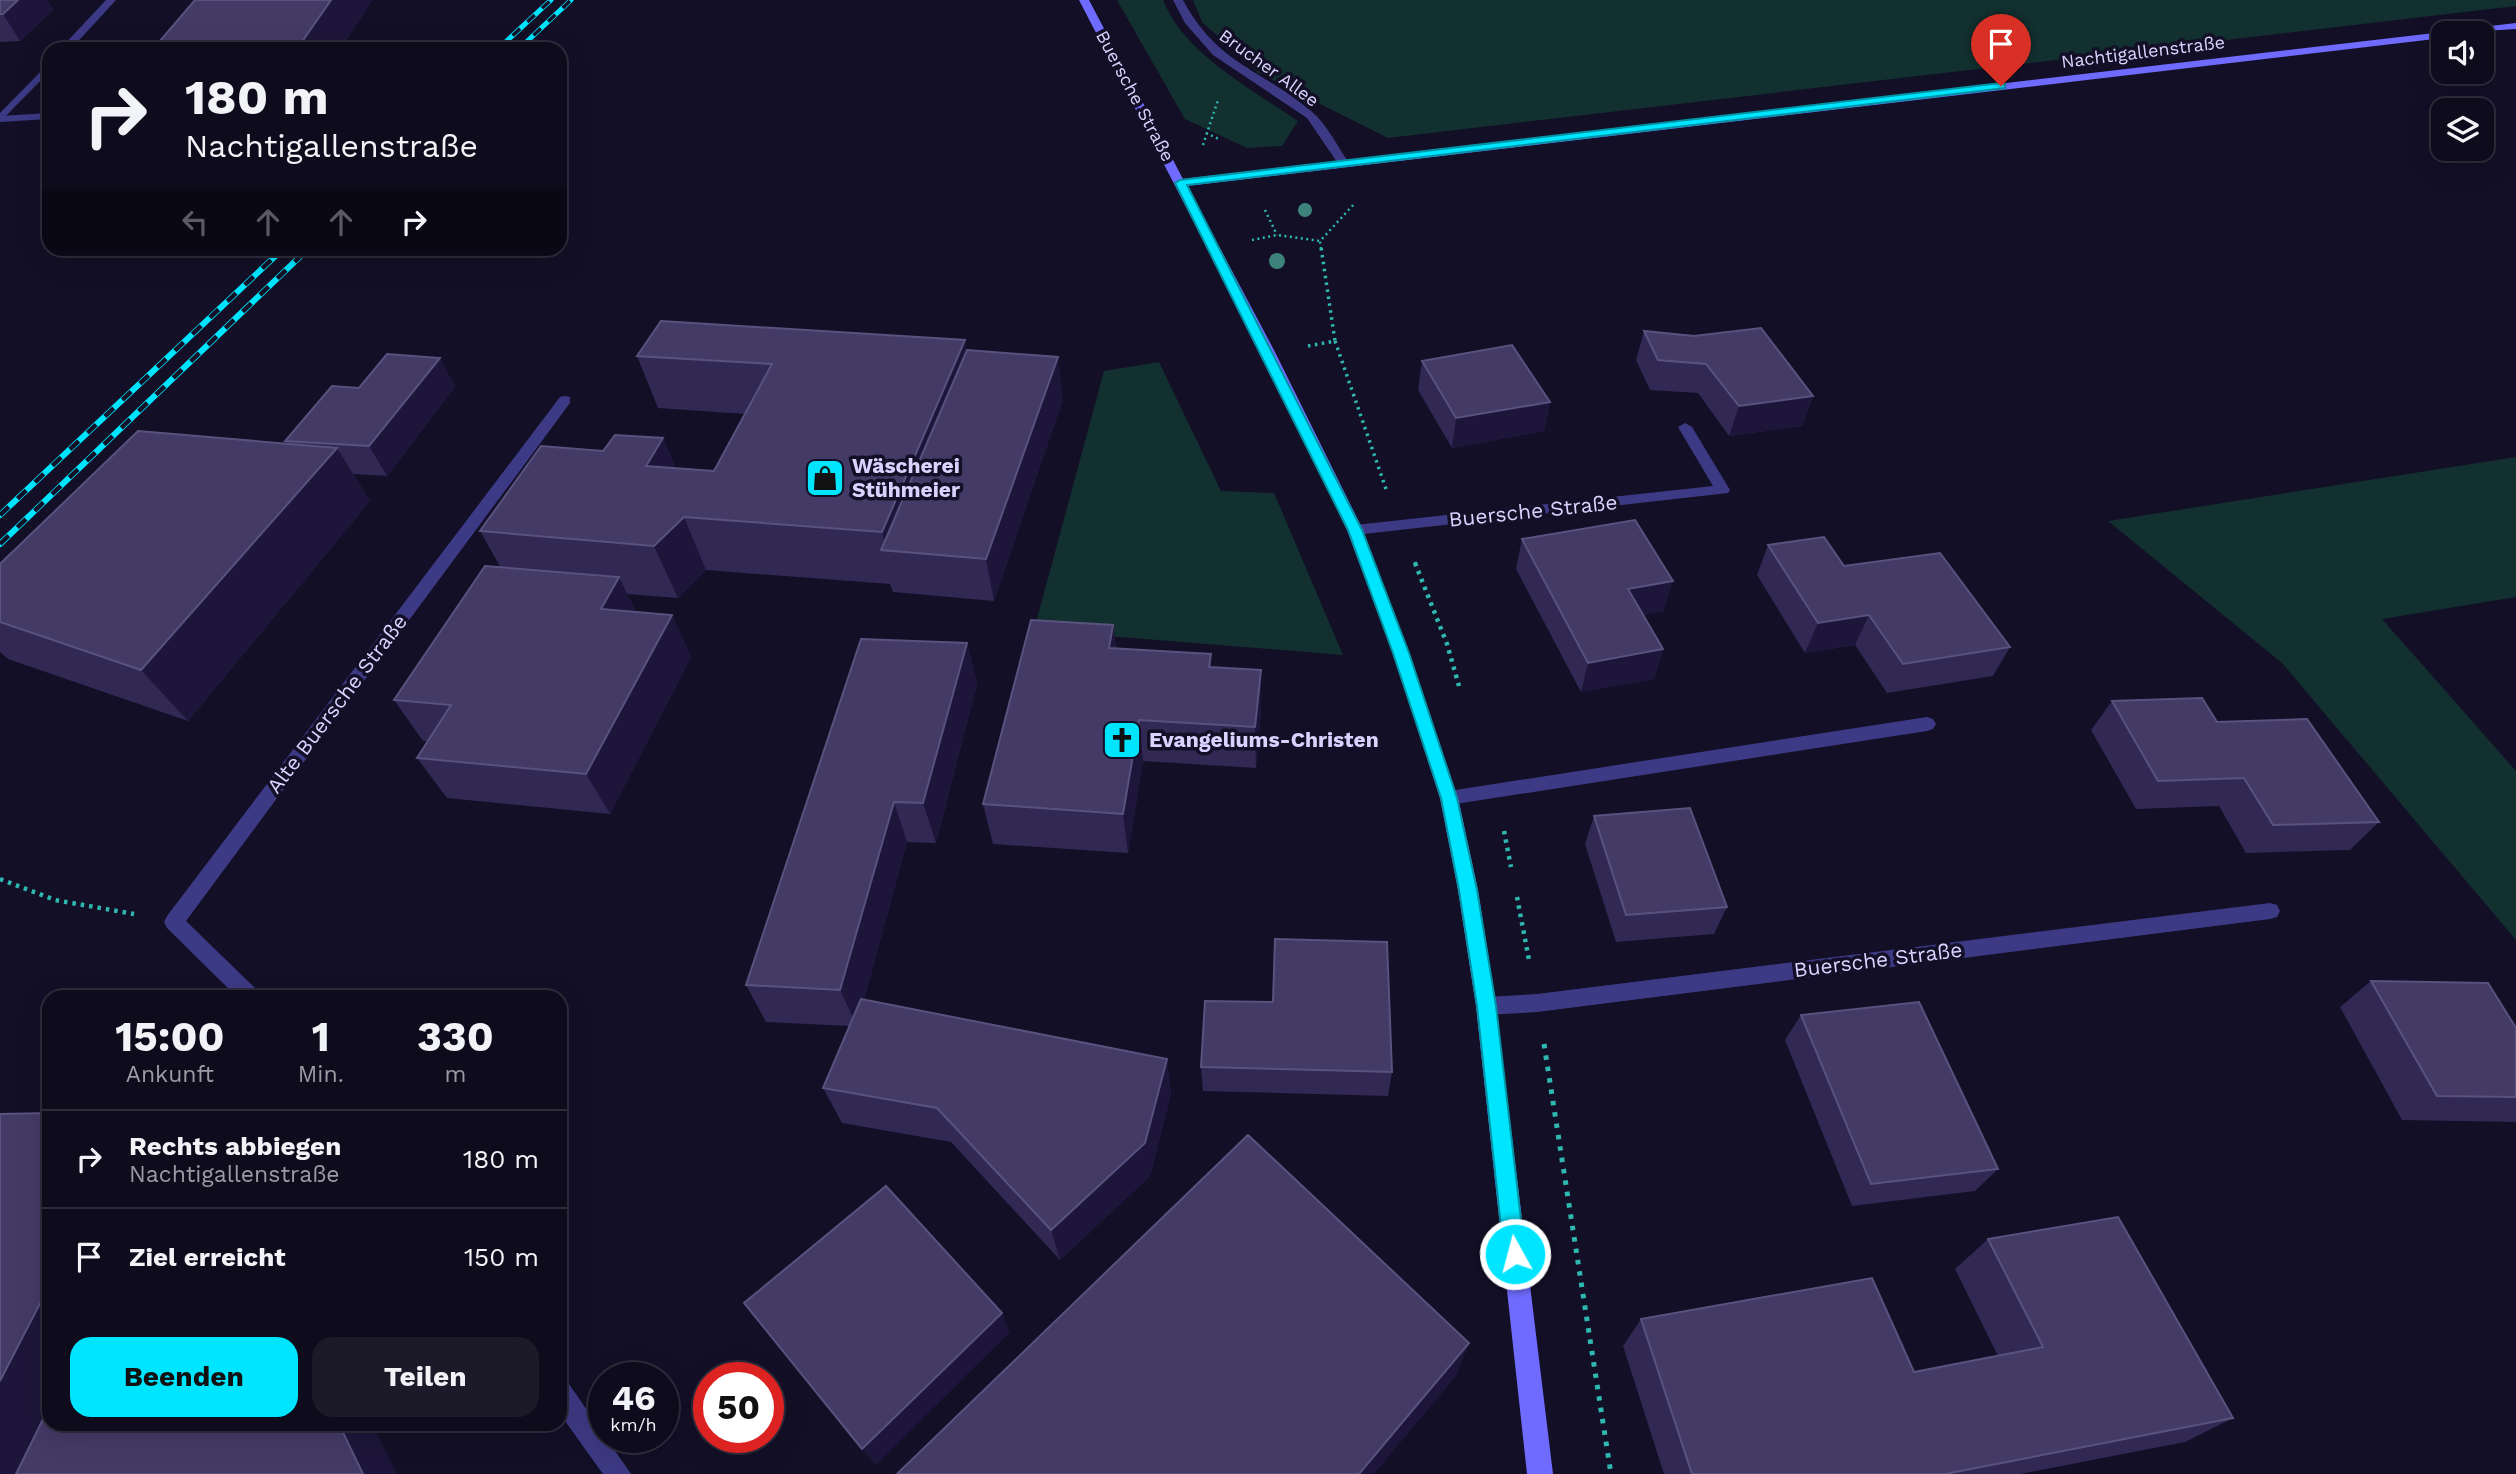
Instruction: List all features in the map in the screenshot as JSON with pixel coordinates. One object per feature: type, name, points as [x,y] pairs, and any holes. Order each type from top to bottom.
[{"type":"main road","name":"Buersche Straße","points":[[1084,0],[1268,352],[1355,530],[1401,653],[1449,798],[1468,890],[1486,1006],[1540,1474]]},
{"type":"main road","points":[[2494,29],[2516,26]]},
{"type":"main road","name":"Nachtigallenstraße","points":[[1180,183],[2431,36]]},
{"type":"street","points":[[72,42],[111,0]]},
{"type":"street","name":"Brucher Allee","points":[[1178,0],[1186,19],[1204,43],[1237,70],[1308,113],[1343,163]]},
{"type":"street","points":[[0,119],[42,74]]},
{"type":"street","points":[[0,119],[42,116]]},
{"type":"street","name":"Alte Buersche Straße","points":[[174,922],[565,400]]},
{"type":"street","name":"Buersche Straße","points":[[1355,530],[1723,490],[1685,428]]},
{"type":"street","points":[[1449,798],[1927,724]]},
{"type":"street","name":"Buersche Straße","points":[[1486,1006],[1537,1003],[2270,911]]},
{"type":"street","points":[[174,922],[244,990]]},
{"type":"street","points":[[567,1403],[618,1474]]},
{"type":"path","points":[[1268,352],[1335,341],[1320,240]]},
{"type":"path","points":[[0,879],[55,900],[174,922]]},
{"type":"green space","points":[[1117,0],[1163,0],[1186,37],[1203,54],[1298,121],[1282,146],[1247,148],[1185,119]]},
{"type":"green space","points":[[1193,0],[2516,0],[2516,6],[1388,138],[1258,73],[1202,22]]},
{"type":"green space","points":[[1159,362],[1221,491],[1274,493],[1343,655],[1034,630],[1104,371]]},
{"type":"green space","points":[[2516,457],[2516,597],[2382,619],[2516,771],[2516,940],[2282,663],[2108,521]]},
{"type":"building","points":[[0,0],[18,0],[0,14]]},
{"type":"building","points":[[195,0],[331,0],[302,42],[159,42]]},
{"type":"building","points":[[661,321],[965,340],[882,532],[684,517],[654,546],[480,531],[541,446],[603,451],[615,435],[663,438],[646,466],[714,471],[772,364],[637,356]]},
{"type":"building","points":[[1761,328],[1813,396],[1739,406],[1706,364],[1658,360],[1644,331],[1694,336]]},
{"type":"building","points":[[1512,345],[1550,402],[1456,418],[1422,361]]},
{"type":"building","points":[[967,350],[1058,357],[986,559],[881,550]]},
{"type":"building","points":[[387,354],[440,358],[369,446],[285,441],[332,386],[359,388]]},
{"type":"building","points":[[138,431],[337,448],[141,670],[0,622],[0,564]]},
{"type":"building","points":[[1635,520],[1673,581],[1628,589],[1663,649],[1588,663],[1522,539]]},
{"type":"building","points":[[1824,537],[1844,566],[1940,553],[2010,647],[1903,664],[1869,615],[1818,623],[1768,545]]},
{"type":"building","points":[[485,566],[619,577],[601,609],[672,615],[586,774],[417,758],[451,705],[394,700]]},
{"type":"building","points":[[1031,620],[1113,625],[1109,648],[1211,654],[1209,667],[1261,670],[1255,727],[1139,720],[1123,814],[983,804]]},
{"type":"building","points":[[861,639],[967,643],[923,803],[894,802],[840,990],[746,985]]},
{"type":"building","points":[[2202,698],[2217,722],[2307,719],[2379,822],[2273,825],[2244,778],[2158,781],[2112,701]]},
{"type":"building","points":[[1690,808],[1727,907],[1626,915],[1594,816]]},
{"type":"building","points":[[1275,939],[1387,942],[1392,1072],[1201,1067],[1205,1001],[1273,1002]]},
{"type":"building","points":[[2371,981],[2488,983],[2516,1028],[2516,1097],[2437,1096]]},
{"type":"building","points":[[861,999],[1167,1059],[1145,1143],[1051,1230],[937,1108],[823,1088]]},
{"type":"building","points":[[1919,1002],[1998,1169],[1871,1184],[1801,1015]]},
{"type":"building","points":[[42,1113],[42,1300],[0,1381],[0,1114]]},
{"type":"building","points":[[1248,1135],[1469,1343],[1359,1474],[897,1474]]},
{"type":"building","points":[[886,1186],[1002,1313],[862,1449],[744,1303]]},
{"type":"building","points":[[2118,1217],[2233,1418],[1945,1474],[1692,1474],[1641,1319],[1872,1278],[1914,1372],[2043,1347],[1988,1239]]},
{"type":"building","points":[[42,1421],[42,1431],[342,1431],[363,1474],[16,1474]]},
{"type":"railway","points":[[506,42],[551,0]]},
{"type":"railway","points":[[526,42],[571,0]]},
{"type":"railway","points":[[0,515],[275,256]]},
{"type":"railway","points":[[0,544],[301,256]]},
{"type":"place","name":"Wäscherei Stühmeier","points":[[825,478]]},
{"type":"place","name":"Evangeliums-Christen","points":[[1122,740]]},
{"type":"route","points":[[1515,1254],[1486,1006],[1468,890],[1449,798],[1401,653],[1355,530],[1180,183],[2001,86]]}]
